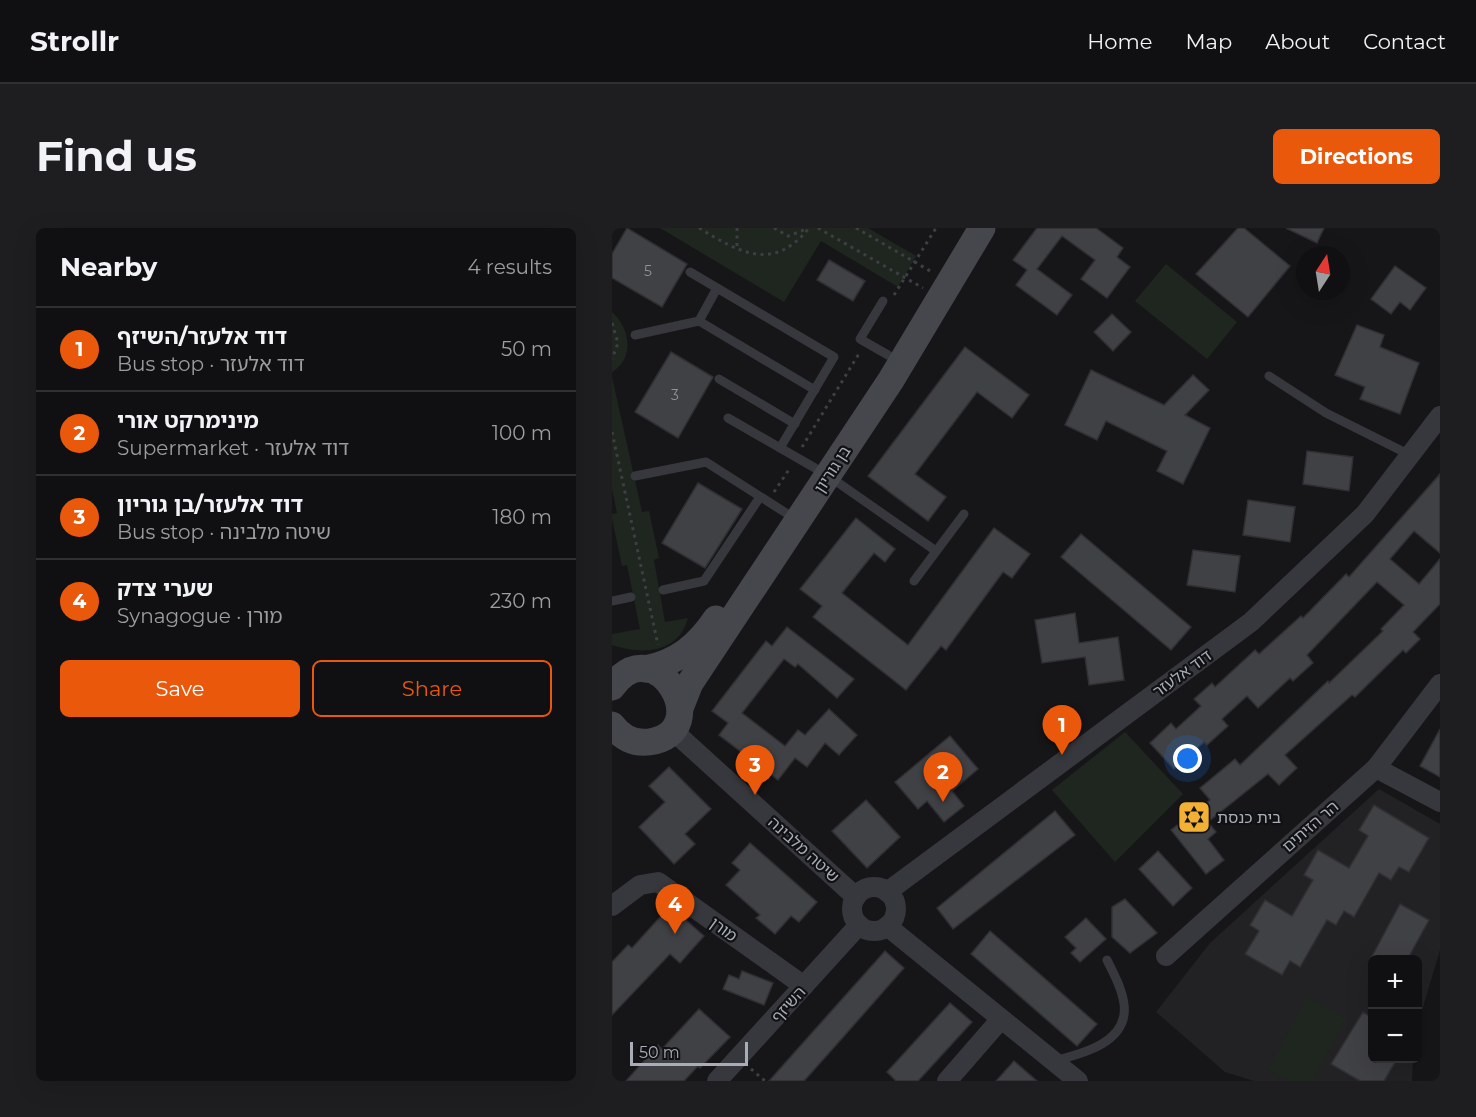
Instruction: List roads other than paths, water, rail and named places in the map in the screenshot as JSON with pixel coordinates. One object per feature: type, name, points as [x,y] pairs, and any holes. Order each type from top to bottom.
[{"type":"street","name":"בן גוריון","points":[[676,719],[690,683],[813,467],[877,349],[932,283],[965,228]]},
{"type":"street","name":"בן גוריון","points":[[637,664],[662,666],[677,659],[700,640],[771,504],[813,467],[906,357],[982,228]]},
{"type":"street","name":"דוד אלעזר","points":[[887,892],[1251,622],[1365,514],[1440,416]]},
{"type":"street","points":[[612,687],[637,664],[656,672],[670,682],[678,696],[676,719],[658,740],[624,747],[620,734],[612,726]]},
{"type":"street","name":"הר הזיתים","points":[[1166,957],[1376,768],[1440,684]]},
{"type":"street","name":"שיטה מלבינה","points":[[676,719],[856,897]]},
{"type":"street","points":[[1376,768],[1440,802]]},
{"type":"street","name":"מורן","points":[[612,906],[640,885],[658,882],[804,986]]},
{"type":"street","points":[[874,887],[887,892],[895,909],[887,926],[873,931],[859,926],[852,915],[856,897],[867,888],[874,887]]},
{"type":"street","name":"השיזף","points":[[717,1081],[859,926]]},
{"type":"street","points":[[887,926],[1078,1081]]},
{"type":"street","points":[[947,1081],[1001,1020]]},
{"type":"lane","points":[[690,272],[834,357],[780,448]]},
{"type":"lane","points":[[699,321],[717,288]]},
{"type":"lane","points":[[877,349],[860,339],[883,301]]},
{"type":"lane","points":[[635,335],[699,321],[815,390]]},
{"type":"lane","points":[[1269,376],[1326,413],[1410,455]]},
{"type":"lane","points":[[719,379],[795,424]]},
{"type":"lane","points":[[728,418],[813,467],[936,551]]},
{"type":"lane","points":[[635,476],[706,462],[771,504],[704,581],[663,590]]},
{"type":"lane","points":[[914,581],[964,514]]},
{"type":"lane","points":[[612,601],[631,597]]},
{"type":"lane","points":[[1054,1061],[1095,1050],[1112,1037],[1120,1023],[1124,1008],[1121,993],[1107,960]]},
{"type":"place","name":"דוד אלעזר/השיזף","points":[[1062,755]]},
{"type":"place","name":"דוד אלעזר/בן גוריון","points":[[755,795]]},
{"type":"place","name":"מינימרקט אורי","points":[[943,802]]},
{"type":"place","name":"בית כנסת","points":[[1194,817]]},
{"type":"place","name":"שערי צדק","points":[[675,934]]}]
